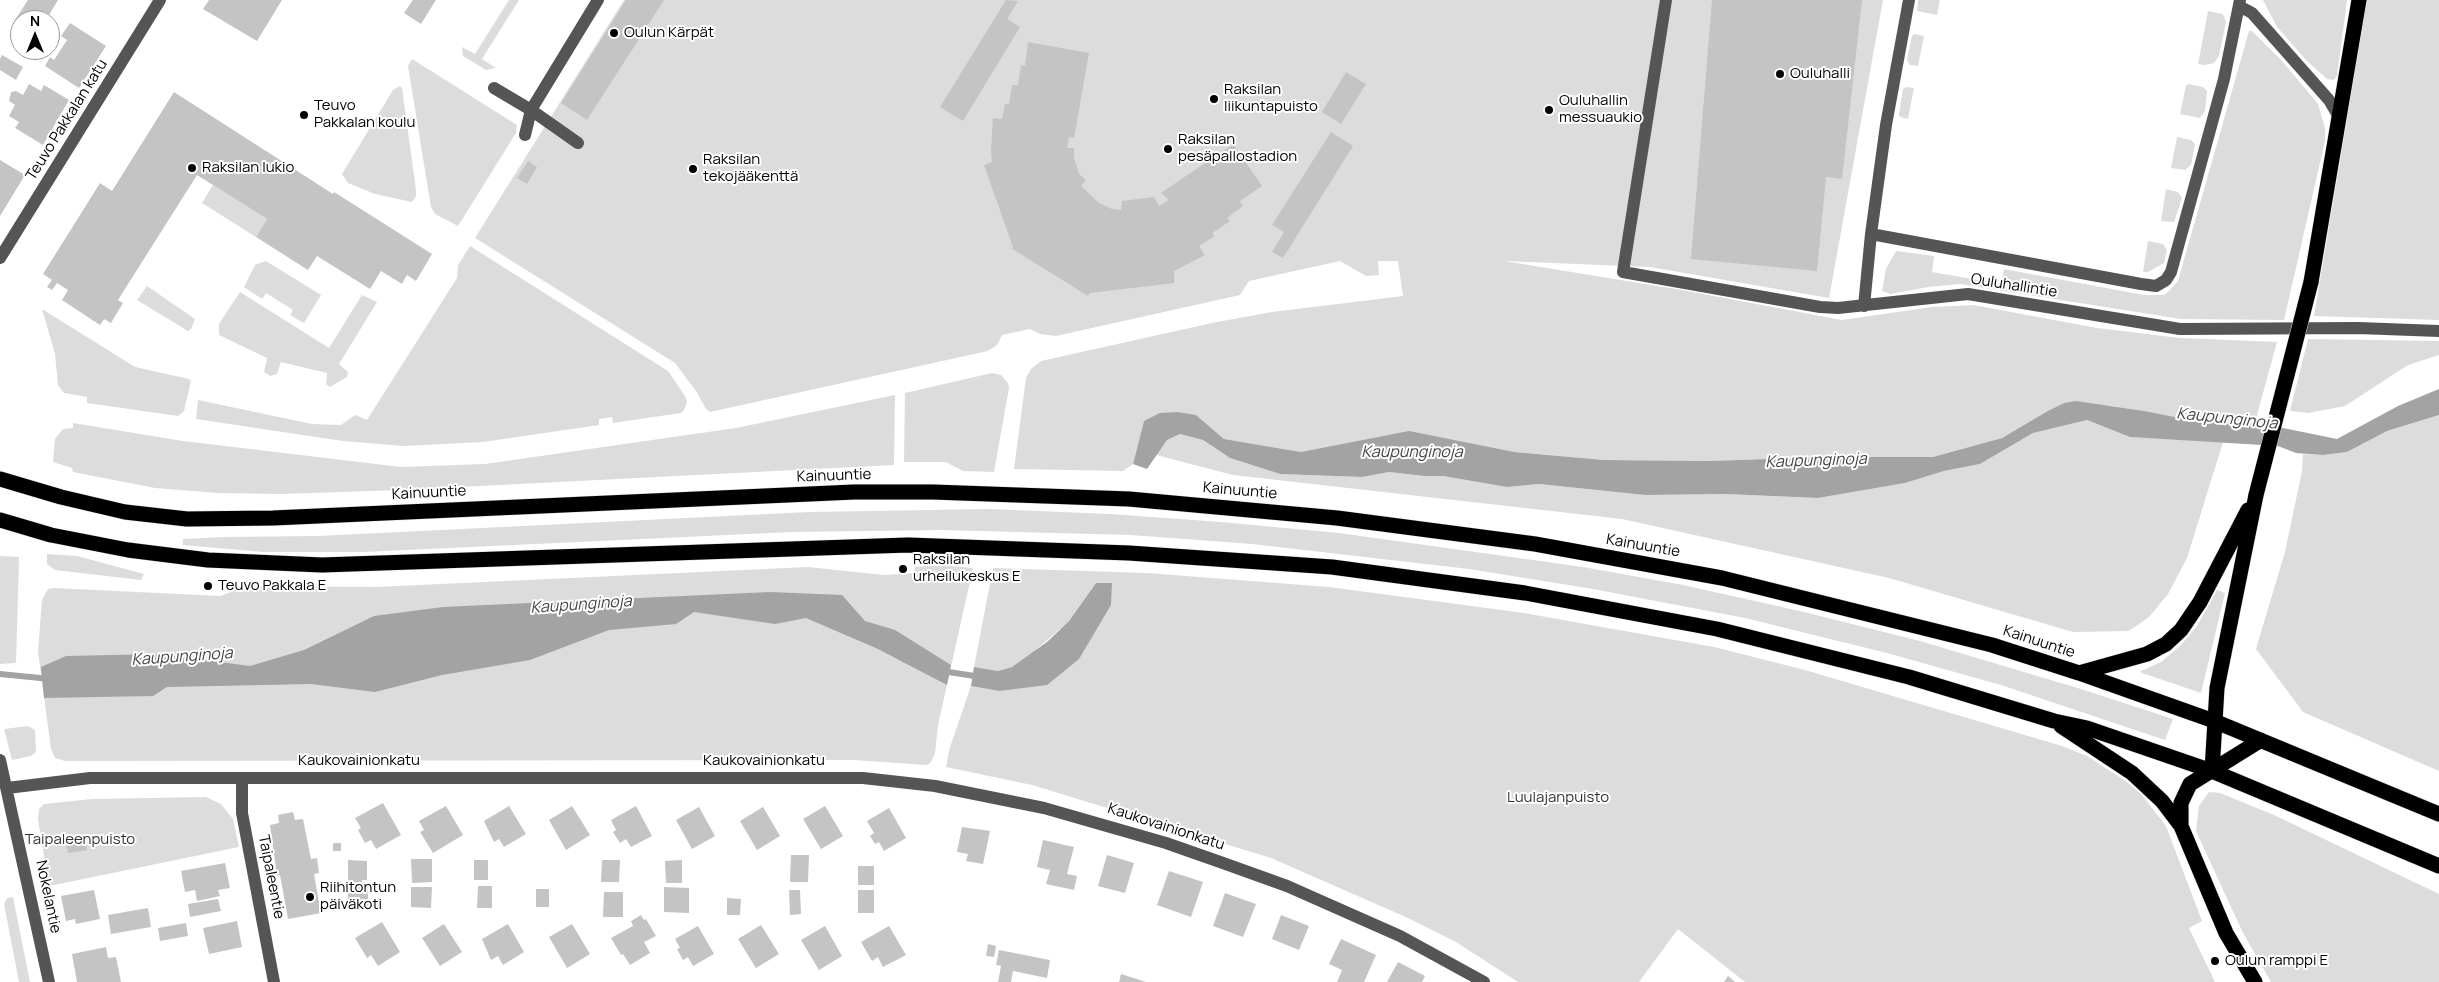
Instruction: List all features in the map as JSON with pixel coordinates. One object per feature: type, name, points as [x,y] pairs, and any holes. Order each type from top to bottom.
[{"type":"highway","points":[[2212,771],[2217,688],[2256,495],[2311,282],[2359,0]]},
{"type":"highway","name":"Kainuuntie","points":[[0,479],[61,497],[126,512],[205,520],[834,493],[933,492],[1129,499],[1317,516],[1535,544],[1722,578],[1992,645],[2214,721],[2439,814]]},
{"type":"highway","points":[[2078,673],[2147,654],[2166,644],[2181,630],[2200,602],[2256,495]]},
{"type":"highway","points":[[0,520],[51,535],[128,550],[208,560],[322,565],[908,545],[1129,553],[1332,567],[1525,593],[1717,628],[1909,677],[2087,728],[2212,771],[2439,866]]},
{"type":"highway","points":[[2054,720],[2132,773],[2162,801],[2180,826],[2226,933],[2254,982]]},
{"type":"highway","points":[[2180,826],[2181,803],[2184,793],[2190,784],[2261,740]]},
{"type":"street","name":"Teuvo Pakkalan katu","points":[[0,258],[160,0]]},
{"type":"street","points":[[525,135],[531,110],[598,0]]},
{"type":"street","name":"Ouluhallintie","points":[[1666,0],[1623,272],[1820,307],[1864,306],[1968,294],[2172,328],[2358,328],[2439,331]]},
{"type":"street","points":[[1864,306],[1870,234],[1886,125],[1909,0]]},
{"type":"street","points":[[1870,234],[2141,284],[2156,286],[2166,280],[2171,272],[2224,79],[2239,3],[2252,13],[2329,100],[2339,117]]},
{"type":"street","points":[[494,88],[531,110],[578,143]]},
{"type":"street","name":"Nokelantie","points":[[0,760],[49,982]]},
{"type":"street","name":"Kaukovainionkatu","points":[[7,788],[90,778],[864,778],[935,786],[1044,808],[1166,843],[1251,872],[1400,936],[1484,982]]},
{"type":"street","name":"Taipaleentie","points":[[242,778],[242,813],[274,982]]},
{"type":"green space","points":[[509,0],[519,0],[482,59],[496,68],[486,70],[463,56],[462,47],[475,54]]},
{"type":"green space","name":"Raksilan liikuntapuisto","points":[[624,0],[1883,0],[1829,298],[1650,267],[1504,261],[1682,290],[1842,320],[1932,307],[1973,305],[2097,328],[2180,338],[2277,342],[2254,426],[2200,422],[2112,406],[2064,403],[2002,438],[1933,457],[1826,457],[1709,461],[1604,460],[1514,452],[1345,444],[1301,452],[1224,439],[1196,415],[1144,421],[1133,464],[1123,471],[1014,469],[1026,378],[1031,369],[1041,361],[1212,323],[1272,312],[1403,296],[1398,261],[1378,261],[1379,275],[1366,276],[1340,261],[1249,281],[1240,295],[1056,336],[1040,334],[1030,329],[1002,335],[997,345],[988,351],[710,412],[706,409],[696,391],[675,363],[475,238]]},
{"type":"green space","points":[[1918,0],[1940,0],[1937,15],[1917,11]]},
{"type":"green space","points":[[2263,0],[2347,0],[2337,76],[2334,80],[2327,79],[2306,60],[2277,27]]},
{"type":"green space","points":[[2367,0],[2439,0],[2439,320],[2314,316]]},
{"type":"green space","points":[[2208,11],[2223,14],[2226,22],[2219,56],[2214,63],[2205,65],[2198,64]]},
{"type":"green space","points":[[2249,31],[2252,31],[2283,62],[2318,104],[2325,128],[2325,141],[2284,320],[2181,319],[1960,284],[1928,287],[1891,294],[1882,291],[1886,269],[1896,251],[1934,256],[1932,272],[2001,284],[2004,269],[2144,295],[2164,295],[2178,281]]},
{"type":"green space","points":[[1914,34],[1924,36],[1918,66],[1910,65],[1907,60]]},
{"type":"green space","points":[[412,59],[517,125],[516,133],[458,226],[435,214],[431,207],[408,66]]},
{"type":"green space","points":[[2188,84],[2203,87],[2207,91],[2205,111],[2200,118],[2180,114]]},
{"type":"green space","points":[[400,86],[402,88],[416,190],[416,196],[412,202],[375,194],[348,183],[342,174],[393,90]]},
{"type":"green space","points":[[1906,87],[1914,88],[1908,119],[1900,117],[1899,114],[1903,89]]},
{"type":"green space","points":[[2177,137],[2191,140],[2195,144],[2191,165],[2185,170],[2171,168]]},
{"type":"green space","points":[[213,185],[267,219],[256,237],[202,203]]},
{"type":"green space","points":[[2166,189],[2178,192],[2182,198],[2174,222],[2161,221]]},
{"type":"green space","points":[[2148,241],[2163,244],[2167,250],[2164,263],[2148,272],[2143,272]]},
{"type":"green space","points":[[470,246],[668,371],[685,396],[687,402],[684,410],[681,413],[613,423],[612,417],[599,419],[599,425],[483,442],[403,446],[343,441],[196,419],[198,400],[312,424],[341,425],[355,415],[367,420],[457,278],[458,265]]},
{"type":"green space","points":[[266,261],[321,295],[304,323],[290,315],[293,310],[266,293],[262,299],[244,287],[255,265]]},
{"type":"green space","points":[[147,286],[195,319],[191,329],[188,331],[137,300]]},
{"type":"green space","points":[[240,292],[329,348],[362,295],[377,302],[339,364],[348,372],[347,377],[330,387],[326,384],[327,373],[281,362],[277,374],[270,376],[264,372],[267,358],[219,335],[219,324]]},
{"type":"green space","points":[[42,309],[135,367],[189,379],[191,381],[184,411],[178,416],[87,403],[87,397],[64,393],[58,385],[55,354]]},
{"type":"green space","points":[[2308,339],[2439,341],[2439,355],[2408,365],[2345,406],[2308,413],[2290,411]]},
{"type":"green space","points":[[992,373],[1001,375],[1008,383],[1009,388],[994,472],[963,471],[946,462],[904,462],[905,393]]},
{"type":"green space","points":[[895,395],[894,465],[401,490],[281,494],[218,493],[155,488],[73,472],[72,468],[53,462],[55,439],[63,429],[73,428],[73,423],[183,441],[401,467],[485,464],[736,428]]},
{"type":"green space","points":[[2439,415],[2439,771],[2303,712],[2256,649],[2285,552],[2302,471],[2303,454],[2323,455],[2347,452],[2387,431]]},
{"type":"green space","points":[[2087,420],[2130,437],[2223,442],[2187,558],[2168,594],[2149,617],[2129,631],[2073,632],[1889,578],[1622,519],[1233,475],[1156,455],[1167,440],[1180,434],[1203,440],[1230,458],[1280,474],[1362,477],[1389,472],[1443,476],[1507,487],[1539,484],[1645,495],[1726,494],[1818,498],[1905,483],[1944,471],[1980,464],[2033,433]]},
{"type":"green space","points":[[990,509],[1110,514],[1339,533],[1583,567],[1683,585],[1804,612],[1920,641],[2081,689],[2173,719],[2165,740],[2001,685],[1887,653],[1745,618],[1593,589],[1469,569],[1252,544],[1131,535],[942,530],[792,532],[364,552],[263,552],[183,545],[183,539],[223,537],[318,536],[809,512]]},
{"type":"green space","points":[[47,554],[77,556],[144,574],[141,580],[55,570],[47,564]]},
{"type":"green space","points":[[0,556],[19,557],[16,663],[0,664]]},
{"type":"green space","points":[[940,565],[973,568],[938,725],[935,753],[931,762],[927,765],[854,760],[65,761],[55,758],[51,749],[38,652],[42,600],[48,589],[220,596],[231,592],[233,586],[376,587],[808,567],[884,575],[914,573],[915,567]]},
{"type":"green space","name":"Luulajanpuisto","points":[[993,568],[1147,573],[1329,587],[1524,613],[1714,647],[1805,670],[2062,746],[2087,756],[2127,782],[2141,794],[2166,826],[2202,921],[2189,928],[2215,982],[1745,982],[1678,929],[1639,982],[1518,982],[1456,942],[1408,918],[1271,858],[1032,785],[946,767],[949,750],[971,686],[999,691],[1096,628],[1111,605],[1096,583],[1069,621],[1030,655],[1012,667],[998,671],[974,667]]},
{"type":"green space","points":[[2217,590],[2225,593],[2201,693],[2142,673],[2141,671],[2161,662],[2180,646],[2197,626]]},
{"type":"green space","points":[[28,726],[35,730],[36,752],[31,756],[12,760],[4,729]]},
{"type":"green space","points":[[2209,792],[2220,793],[2274,815],[2439,894],[2439,982],[2271,982],[2243,933],[2196,831],[2199,806]]},
{"type":"green space","name":"Taipaleenpuisto","points":[[206,797],[221,804],[233,819],[239,847],[49,886],[38,819],[39,809],[44,804],[92,799]]},
{"type":"green space","points":[[13,897],[30,982],[19,982],[4,904],[7,898]]},
{"type":"water","name":"Kaupunginoja","points":[[2439,389],[2439,415],[2387,431],[2347,452],[2323,455],[2296,453],[2278,446],[2130,437],[2087,420],[2033,433],[1980,464],[1944,471],[1905,483],[1818,498],[1726,494],[1645,495],[1539,484],[1507,487],[1443,476],[1389,472],[1362,477],[1280,474],[1230,458],[1203,440],[1180,434],[1167,440],[1147,469],[1133,464],[1144,421],[1160,413],[1177,412],[1196,415],[1224,439],[1301,452],[1409,431],[1514,452],[1604,460],[1709,461],[1826,457],[1933,457],[2002,438],[2064,403],[2076,401],[2200,422],[2283,428],[2337,439],[2398,406]]},
{"type":"water","points":[[1096,583],[1112,583],[1111,605],[1079,659],[1047,685],[999,691],[971,686],[974,667],[998,671],[1012,667],[1047,642],[1069,621]]},
{"type":"water","name":"Kaupunginoja","points":[[770,592],[842,595],[865,621],[895,630],[951,665],[947,685],[878,649],[806,618],[775,624],[694,612],[676,624],[609,630],[530,660],[442,675],[375,692],[311,684],[167,687],[153,696],[44,698],[41,667],[66,656],[159,654],[250,666],[304,650],[374,616],[443,607]]},
{"type":"building","points":[[28,0],[58,0],[52,10],[21,10]]},
{"type":"building","points":[[209,0],[282,0],[257,41],[203,9]]},
{"type":"building","points":[[413,0],[436,0],[421,24],[404,13]]},
{"type":"building","points":[[626,0],[664,0],[587,120],[561,103]]},
{"type":"building","points":[[1006,0],[1018,1],[1007,19],[1020,27],[963,121],[940,107]]},
{"type":"building","name":"Ouluhalli","points":[[1712,0],[1862,0],[1842,179],[1826,177],[1817,271],[1691,259]]},
{"type":"building","points":[[70,23],[106,46],[79,88],[45,66],[48,60],[60,60],[60,51],[67,40],[61,36]]},
{"type":"building","points":[[1028,42],[1089,53],[1074,138],[1069,137],[1067,148],[1074,148],[1074,157],[1079,174],[1086,180],[1081,186],[1099,203],[1112,209],[1121,210],[1122,201],[1154,197],[1159,206],[1169,200],[1161,193],[1233,144],[1262,186],[1240,201],[1243,206],[1227,218],[1230,221],[1212,233],[1215,236],[1199,246],[1205,255],[1174,271],[1174,283],[1090,293],[1088,296],[1011,248],[1013,247],[984,165],[992,162],[993,118],[1002,119],[1005,104],[1009,104],[1012,85],[1018,85],[1021,65],[1025,66]]},
{"type":"building","points":[[2,55],[23,67],[16,80],[0,70]]},
{"type":"building","points":[[1346,72],[1366,84],[1341,124],[1322,112]]},
{"type":"building","points":[[29,84],[41,91],[44,85],[69,100],[43,145],[15,128],[19,122],[9,116],[15,105],[9,101],[11,92],[16,91],[23,95]]},
{"type":"building","points":[[174,92],[333,194],[334,192],[432,254],[416,281],[407,275],[402,284],[381,271],[370,289],[317,256],[308,270],[256,237],[267,219],[197,175],[118,300],[123,303],[111,323],[104,319],[100,325],[62,300],[68,290],[57,283],[52,290],[47,287],[52,280],[43,274],[100,183],[112,191]]},
{"type":"building","points":[[1331,132],[1353,146],[1283,258],[1272,252],[1284,232],[1272,225]]},
{"type":"building","points":[[0,160],[25,175],[0,216]]},
{"type":"building","points":[[528,161],[537,167],[527,184],[517,178]]},
{"type":"building","points":[[383,803],[401,835],[376,849],[371,840],[365,843],[358,830],[361,828],[355,818]]},
{"type":"building","points":[[446,806],[463,835],[433,853],[420,832],[424,830],[419,821]]},
{"type":"building","points":[[509,806],[526,834],[504,847],[499,839],[494,842],[484,821]]},
{"type":"building","points":[[572,806],[590,835],[566,850],[549,820]]},
{"type":"building","points":[[636,806],[652,836],[631,847],[626,839],[620,843],[613,832],[616,830],[611,820]]},
{"type":"building","points":[[825,806],[843,836],[821,849],[803,819]]},
{"type":"building","points":[[699,807],[715,836],[692,849],[676,820]]},
{"type":"building","points":[[763,807],[780,836],[757,850],[740,821]]},
{"type":"building","points":[[889,808],[906,838],[884,851],[879,842],[875,844],[870,836],[874,833],[867,821]]},
{"type":"building","points":[[293,812],[295,820],[303,819],[311,859],[317,858],[319,873],[314,874],[321,913],[288,919],[280,875],[277,876],[270,825],[279,823],[278,815]]},
{"type":"building","points":[[962,827],[990,831],[983,864],[966,861],[968,854],[957,852]]},
{"type":"building","points":[[84,834],[87,850],[68,853],[65,838]]},
{"type":"building","points":[[1043,840],[1074,847],[1067,874],[1077,876],[1074,890],[1046,884],[1050,870],[1037,867]]},
{"type":"building","points":[[333,843],[341,843],[341,851],[333,851]]},
{"type":"building","points":[[791,855],[809,855],[808,882],[790,882]]},
{"type":"building","points":[[1107,855],[1134,863],[1125,893],[1098,886]]},
{"type":"building","points":[[411,859],[432,859],[432,882],[412,883]]},
{"type":"building","points":[[348,860],[367,861],[367,880],[362,880],[362,885],[348,885]]},
{"type":"building","points":[[474,860],[488,860],[488,880],[474,880]]},
{"type":"building","points":[[602,860],[620,860],[619,882],[601,882]]},
{"type":"building","points":[[682,860],[682,883],[666,883],[665,861]]},
{"type":"building","points":[[225,863],[230,888],[218,890],[220,896],[197,901],[195,890],[185,892],[181,871]]},
{"type":"building","points":[[858,866],[874,866],[874,885],[858,885]]},
{"type":"building","points":[[1169,871],[1203,882],[1191,917],[1157,905]]},
{"type":"building","points":[[333,881],[341,881],[340,887],[333,887]]},
{"type":"building","points":[[478,886],[492,886],[492,908],[477,908]]},
{"type":"building","points":[[348,887],[368,887],[368,910],[348,910]]},
{"type":"building","points":[[411,887],[432,887],[431,908],[411,907]]},
{"type":"building","points":[[664,887],[689,888],[689,913],[664,912]]},
{"type":"building","points":[[536,889],[549,889],[549,907],[536,907]]},
{"type":"building","points":[[94,890],[100,919],[76,924],[75,919],[66,921],[61,896]]},
{"type":"building","points":[[789,890],[800,890],[801,914],[790,915]]},
{"type":"building","points":[[858,890],[874,890],[874,913],[858,913]]},
{"type":"building","points":[[604,892],[623,892],[623,917],[603,917]]},
{"type":"building","points":[[1225,893],[1256,904],[1243,937],[1213,926]]},
{"type":"building","points":[[727,898],[741,899],[740,915],[727,915]]},
{"type":"building","points":[[218,899],[221,911],[190,917],[188,904]]},
{"type":"building","points":[[148,908],[151,927],[111,934],[108,915]]},
{"type":"building","points":[[641,915],[644,920],[646,919],[656,936],[644,942],[650,953],[630,965],[623,954],[621,955],[611,938],[633,926],[631,921]]},
{"type":"building","points":[[1281,915],[1309,926],[1299,950],[1272,939]]},
{"type":"building","points":[[237,921],[242,947],[209,954],[203,928]]},
{"type":"building","points":[[382,922],[400,952],[378,966],[371,955],[367,958],[355,938]]},
{"type":"building","points":[[186,923],[188,936],[160,941],[158,928]]},
{"type":"building","points":[[444,924],[462,952],[440,966],[422,938]]},
{"type":"building","points":[[508,924],[524,952],[503,965],[498,956],[491,960],[482,939]]},
{"type":"building","points":[[572,924],[590,954],[567,968],[549,937]]},
{"type":"building","points":[[761,925],[779,954],[756,968],[738,939]]},
{"type":"building","points":[[698,926],[714,954],[693,966],[688,957],[683,960],[677,949],[680,948],[675,939]]},
{"type":"building","points":[[825,926],[842,956],[819,970],[801,940]]},
{"type":"building","points":[[889,926],[906,955],[883,967],[878,957],[872,961],[861,942]]},
{"type":"building","points":[[1341,939],[1376,955],[1364,982],[1337,982],[1342,970],[1329,964]]},
{"type":"building","points":[[988,944],[996,946],[994,957],[986,956]]},
{"type":"building","points":[[106,947],[108,958],[116,957],[121,982],[77,982],[72,954]]},
{"type":"building","points":[[999,950],[1050,960],[1047,978],[1013,971],[1011,982],[998,982],[1001,966],[996,965]]},
{"type":"building","points":[[1398,962],[1425,976],[1422,982],[1387,982]]},
{"type":"building","points":[[1121,974],[1146,982],[1119,982]]},
{"type":"building","points":[[1728,976],[1735,982],[1724,982]]},
{"type":"waterway","name":"Kaupunginoja","points":[[942,671],[981,677]]},
{"type":"waterway","name":"Kaupunginoja","points":[[0,674],[50,679]]},
{"type":"place","name":"Oulun Kärpät","points":[[614,33]]},
{"type":"place","name":"Ouluhalli","points":[[1780,74]]},
{"type":"place","name":"Raksilan liikuntapuisto","points":[[1214,99]]},
{"type":"place","name":"Ouluhallin messuaukio","points":[[1549,110]]},
{"type":"place","name":"Teuvo Pakkalan koulu","points":[[304,115]]},
{"type":"place","name":"Raksilan pesäpallostadion","points":[[1168,149]]},
{"type":"place","name":"Raksilan lukio","points":[[192,168]]},
{"type":"place","name":"Raksilan tekojääkenttä","points":[[693,169]]},
{"type":"place","name":"Raksilan urheilukeskus E","points":[[903,569]]},
{"type":"place","name":"Teuvo Pakkala E","points":[[208,586]]},
{"type":"place","name":"Riihitontun päiväkoti","points":[[310,897]]},
{"type":"place","name":"Oulun ramppi E","points":[[2215,961]]}]
